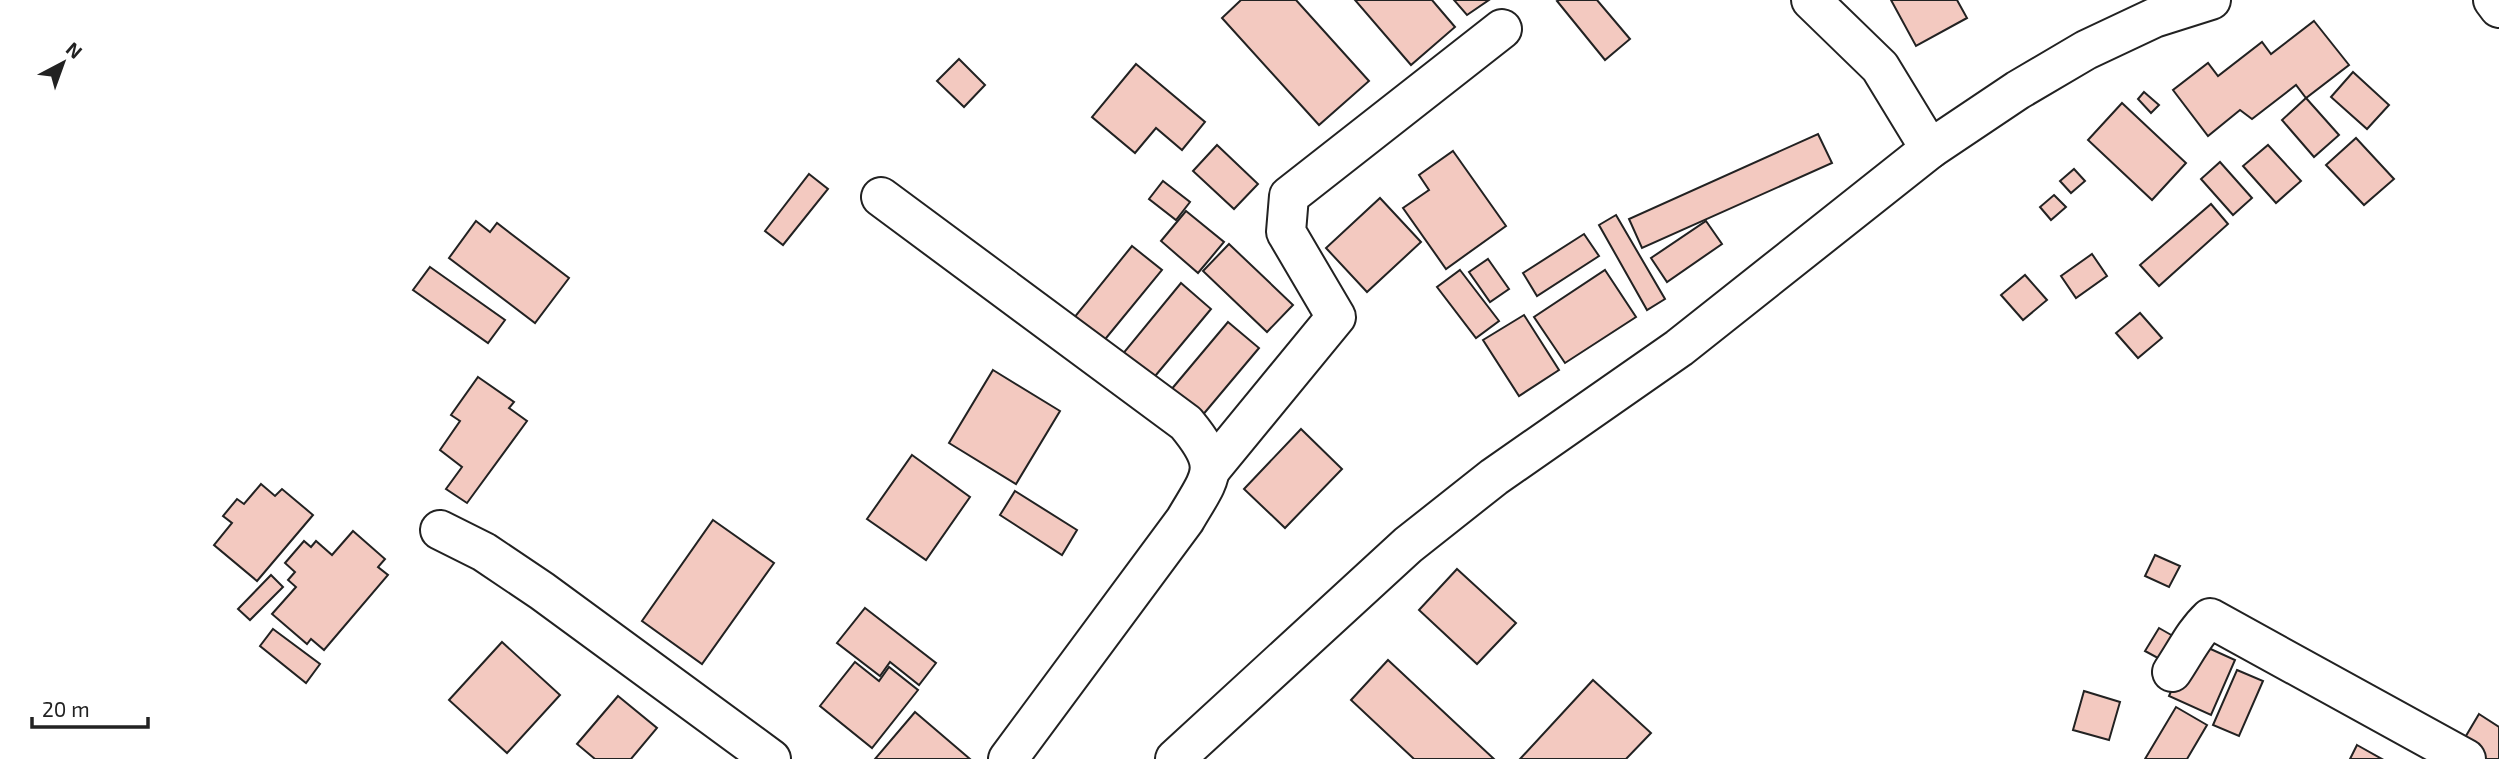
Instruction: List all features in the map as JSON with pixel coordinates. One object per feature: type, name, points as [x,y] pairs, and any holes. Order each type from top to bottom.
[{"type":"street","points":[[1811,0],[1880,67],[1930,149]]},
{"type":"street","points":[[1175,759],[1408,545],[1494,477],[1679,348],[1930,149],[2018,90],[2086,50],[2154,18],[2211,0]]},
{"type":"street","points":[[2493,0],[2499,8]]},
{"type":"street","points":[[1008,759],[1185,520],[1204,488],[1212,468],[1336,317],[1286,232],[1289,196],[1502,29]]},
{"type":"street","points":[[881,197],[1186,423],[1205,447],[1212,468]]},
{"type":"street","points":[[440,530],[484,552],[541,591],[771,759]]},
{"type":"street","points":[[2172,672],[2196,632],[2210,618],[2466,759]]},
{"type":"building","points":[[1241,0],[1296,0],[1369,81],[1319,125],[1222,18]]},
{"type":"building","points":[[1355,0],[1432,0],[1455,27],[1411,65]]},
{"type":"building","points":[[1454,0],[1489,0],[1467,15]]},
{"type":"building","points":[[1597,0],[1630,39],[1605,60],[1557,1]]},
{"type":"building","points":[[1891,0],[1957,0],[1967,18],[1916,46]]},
{"type":"building","points":[[2314,21],[2349,65],[2306,98],[2296,85],[2252,119],[2240,110],[2208,136],[2173,90],[2208,63],[2218,76],[2262,42],[2271,54]]},
{"type":"building","points":[[959,59],[985,85],[964,107],[937,81]]},
{"type":"building","points":[[1136,64],[1205,122],[1182,150],[1156,128],[1135,153],[1092,117]]},
{"type":"building","points":[[2353,72],[2389,105],[2367,129],[2331,97]]},
{"type":"building","points":[[2144,92],[2159,105],[2151,113],[2138,99]]},
{"type":"building","points":[[2306,98],[2339,135],[2314,157],[2282,120]]},
{"type":"building","points":[[2122,103],[2186,163],[2152,200],[2088,140]]},
{"type":"building","points":[[1818,134],[1832,163],[1642,248],[1629,219]]},
{"type":"building","points":[[2356,138],[2394,179],[2364,205],[2326,165]]},
{"type":"building","points":[[1217,145],[1258,184],[1234,209],[1193,171]]},
{"type":"building","points":[[2268,145],[2301,181],[2276,203],[2243,166]]},
{"type":"building","points":[[1453,151],[1506,226],[1446,269],[1403,208],[1429,190],[1419,175]]},
{"type":"building","points":[[2220,162],[2252,198],[2233,215],[2201,179]]},
{"type":"building","points":[[2074,169],[2085,181],[2071,193],[2060,181]]},
{"type":"building","points":[[809,174],[828,189],[783,245],[765,231]]},
{"type":"building","points":[[1163,181],[1190,202],[1176,220],[1149,199]]},
{"type":"building","points":[[2054,195],[2066,207],[2051,220],[2040,207]]},
{"type":"building","points":[[1380,198],[1421,242],[1367,292],[1326,248]]},
{"type":"building","points":[[2211,204],[2228,224],[2159,286],[2140,265]]},
{"type":"building","points":[[1186,211],[1224,242],[1198,273],[1161,241]]},
{"type":"building","points":[[1616,215],[1665,299],[1647,310],[1599,225]]},
{"type":"building","points":[[476,221],[490,232],[497,223],[569,278],[535,323],[449,258]]},
{"type":"building","points":[[1706,221],[1722,244],[1667,282],[1651,258]]},
{"type":"building","points":[[1584,234],[1599,256],[1537,296],[1523,273]]},
{"type":"building","points":[[1229,244],[1293,305],[1267,332],[1203,271]]},
{"type":"building","points":[[1132,246],[1162,270],[1102,343],[1073,319]]},
{"type":"building","points":[[2092,254],[2107,276],[2076,298],[2061,276]]},
{"type":"building","points":[[1488,259],[1509,289],[1490,302],[1469,272]]},
{"type":"building","points":[[430,267],[505,320],[488,343],[413,290]]},
{"type":"building","points":[[1460,270],[1499,321],[1476,338],[1437,287]]},
{"type":"building","points":[[1605,270],[1636,317],[1565,363],[1534,317]]},
{"type":"building","points":[[2025,275],[2047,300],[2023,320],[2001,295]]},
{"type":"building","points":[[1181,283],[1211,309],[1151,381],[1121,356]]},
{"type":"building","points":[[2140,313],[2162,338],[2138,358],[2116,333]]},
{"type":"building","points":[[1524,315],[1559,370],[1519,396],[1483,340]]},
{"type":"building","points":[[1228,322],[1259,348],[1196,423],[1165,397]]},
{"type":"building","points":[[993,370],[1060,411],[1016,484],[949,443]]},
{"type":"building","points":[[478,377],[514,402],[509,408],[527,421],[467,503],[446,489],[462,467],[440,450],[460,421],[451,415]]},
{"type":"building","points":[[1301,429],[1342,469],[1285,528],[1244,489]]},
{"type":"building","points":[[912,455],[970,497],[926,560],[867,519]]},
{"type":"building","points":[[261,484],[275,496],[282,489],[313,515],[257,581],[214,545],[232,523],[223,516],[237,499],[244,504]]},
{"type":"building","points":[[1015,491],[1077,530],[1062,555],[1000,515]]},
{"type":"building","points":[[713,520],[774,563],[702,664],[642,621]]},
{"type":"building","points":[[353,531],[385,559],[378,567],[388,575],[324,650],[311,639],[307,644],[272,614],[296,587],[288,580],[295,572],[285,563],[304,541],[311,547],[316,541],[332,555]]},
{"type":"building","points":[[2155,555],[2180,566],[2169,587],[2145,576]]},
{"type":"building","points":[[1457,569],[1516,623],[1477,664],[1419,610]]},
{"type":"building","points":[[271,575],[283,587],[250,620],[238,609]]},
{"type":"building","points":[[865,608],[936,663],[919,685],[890,662],[880,676],[837,643]]},
{"type":"building","points":[[2159,628],[2180,640],[2167,663],[2145,651]]},
{"type":"building","points":[[273,629],[320,664],[306,683],[260,646]]},
{"type":"building","points":[[2193,641],[2235,660],[2211,715],[2169,696]]},
{"type":"building","points":[[502,642],[560,695],[507,753],[449,700]]},
{"type":"building","points":[[1388,660],[1494,759],[1414,759],[1351,700]]},
{"type":"building","points":[[855,662],[879,681],[889,667],[918,690],[872,748],[820,706]]},
{"type":"building","points":[[2237,670],[2263,681],[2239,736],[2213,725]]},
{"type":"building","points":[[1593,680],[1651,733],[1626,759],[1520,759]]},
{"type":"building","points":[[2084,691],[2120,702],[2109,740],[2073,730]]},
{"type":"building","points":[[618,696],[657,728],[631,759],[595,759],[577,744]]},
{"type":"building","points":[[2176,707],[2207,725],[2187,759],[2145,759]]},
{"type":"building","points":[[915,712],[970,759],[875,759]]},
{"type":"building","points":[[2479,714],[2499,727],[2499,759],[2480,759],[2460,746]]},
{"type":"building","points":[[2357,745],[2382,759],[2350,759]]}]
